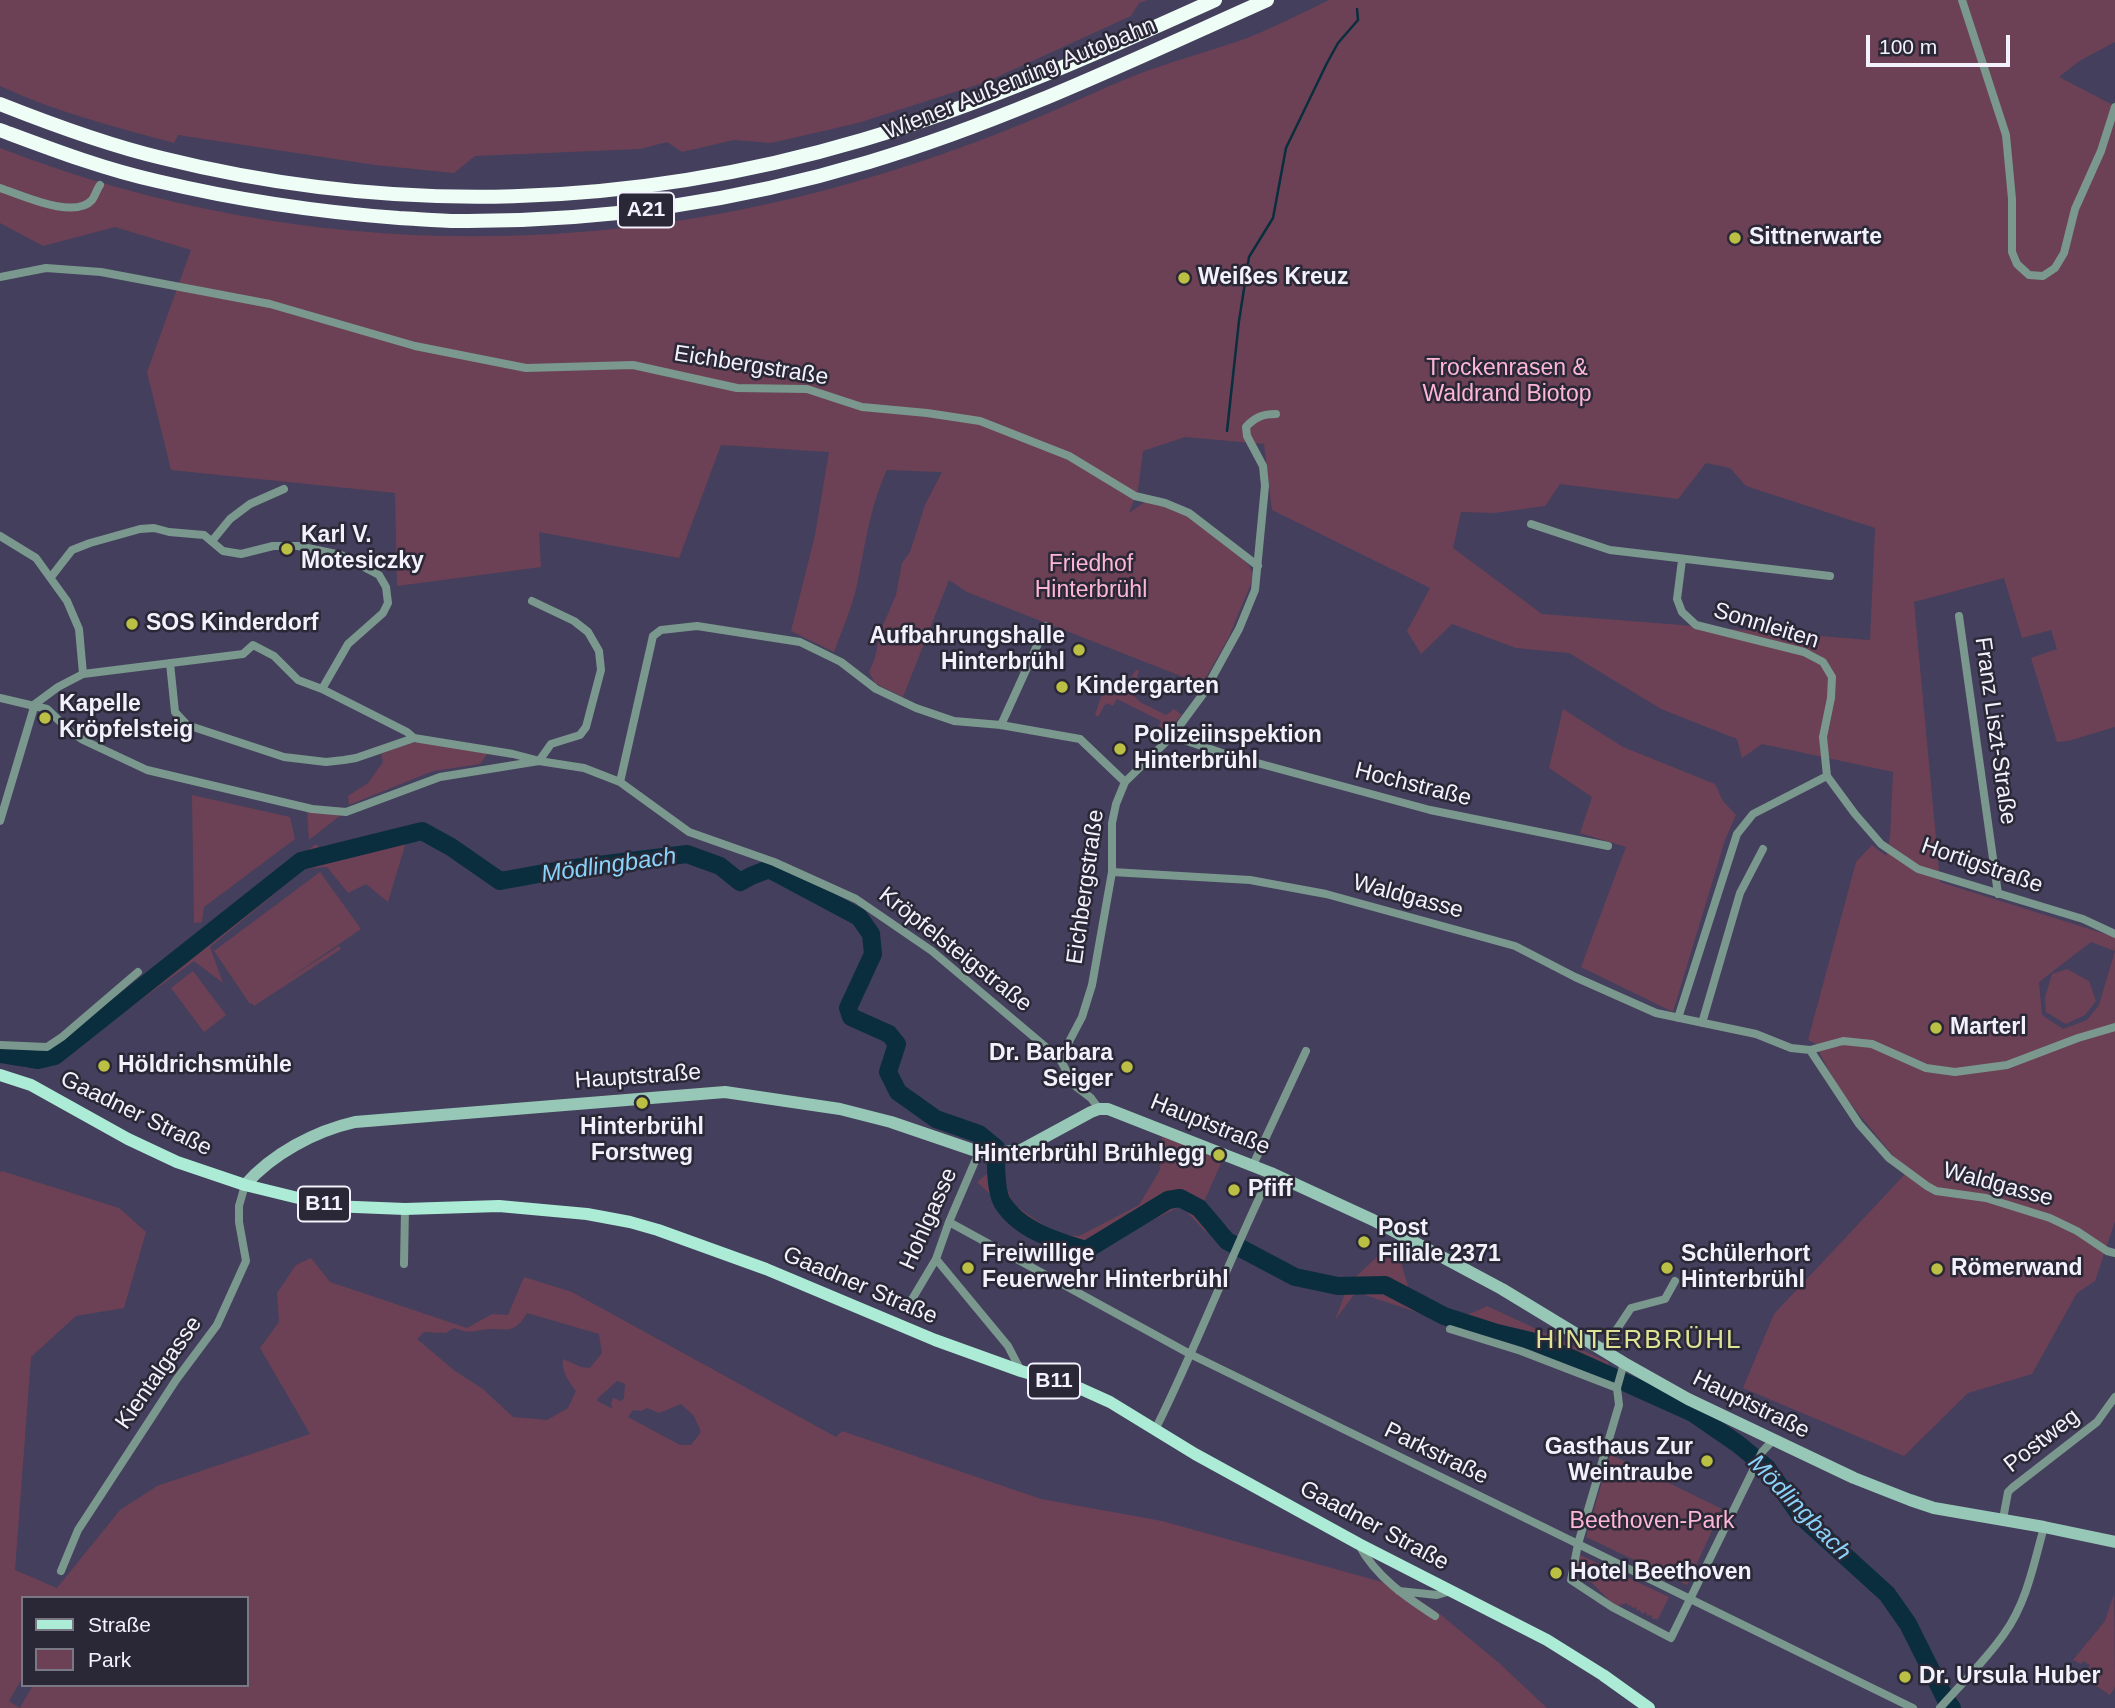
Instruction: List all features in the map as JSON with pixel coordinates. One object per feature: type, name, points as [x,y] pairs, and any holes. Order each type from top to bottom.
[{"type":"highway","name":"Wiener Außenring Autobahn","points":[[0,104],[75,132],[162,158],[267,180],[358,192],[461,198],[568,195],[680,182],[764,165],[863,140],[976,102],[1215,0]]},
{"type":"highway","name":"Wiener Außenring Autobahn","points":[[0,130],[64,154],[154,181],[262,203],[352,215],[456,222],[566,219],[682,206],[769,189],[871,162],[987,121],[1107,72],[1267,0]]},
{"type":"main road","name":"Gaadner Straße","points":[[0,1075],[31,1085],[128,1139],[177,1162],[244,1185],[331,1206],[405,1209],[499,1206],[586,1214],[631,1222],[766,1269],[936,1340],[1021,1371],[1079,1388],[1110,1402],[1359,1544],[1547,1640],[1649,1708]]},
{"type":"main road","name":"Hauptstraße","points":[[244,1185],[282,1154],[325,1130],[355,1122],[725,1092],[853,1112],[989,1153]]},
{"type":"main road","name":"Hauptstraße","points":[[1099,1109],[1122,1113],[1253,1165],[1373,1220],[1502,1289],[1603,1350],[1623,1367],[1854,1478],[1934,1508],[2115,1542]]},
{"type":"main road","points":[[989,1153],[1021,1150],[1099,1109]]},
{"type":"street","points":[[1962,0],[2006,135],[2012,199],[2011,253],[2017,264],[2029,275],[2043,275],[2055,268],[2064,253],[2075,209],[2101,151],[2115,107]]},
{"type":"street","points":[[0,188],[61,208],[80,208],[93,200],[100,184]]},
{"type":"street","name":"Eichbergstraße","points":[[0,276],[46,268],[101,272],[271,304],[415,346],[526,368],[633,365],[737,388],[807,390],[862,407],[980,421],[1069,456],[1135,496],[1165,503],[1189,513],[1258,566]]},
{"type":"street","name":"Eichbergstraße","points":[[1060,1059],[1083,1017],[1092,985],[1112,872],[1112,823],[1125,782],[1172,736],[1203,694],[1239,629],[1255,590],[1265,486],[1263,466],[1247,436],[1246,427],[1265,414],[1276,414]]},
{"type":"street","points":[[212,541],[230,519],[250,504],[284,489]]},
{"type":"street","name":"Sonnleiten","points":[[1531,524],[1610,550],[1830,576]]},
{"type":"street","points":[[51,577],[72,550],[140,529],[154,528],[204,535],[223,551],[241,554],[273,546],[298,546],[341,555],[379,575],[386,587],[388,603],[383,613],[348,644],[322,689]]},
{"type":"street","points":[[0,536],[36,558],[67,601],[79,629],[83,674]]},
{"type":"street","name":"Sonnleiten","points":[[1682,560],[1677,599],[1682,612],[1696,625],[1804,652],[1823,662],[1832,677],[1831,698],[1823,737],[1827,776]]},
{"type":"street","points":[[0,821],[35,705],[58,687],[83,674],[243,654],[253,645],[274,656],[299,680],[322,689],[414,737],[539,761],[551,744],[580,735],[586,727],[601,670],[599,651],[588,632],[575,621],[531,601]]},
{"type":"street","name":"Franz Liszt-Straße","points":[[1959,616],[1998,894]]},
{"type":"street","points":[[620,782],[653,636],[661,630],[697,625],[800,642],[841,662],[876,689],[916,708],[954,720],[1080,739],[1125,782]]},
{"type":"street","points":[[1001,725],[1046,626]]},
{"type":"street","points":[[170,663],[175,712],[187,725],[284,757],[326,762],[356,758],[414,737]]},
{"type":"street","name":"Kröpfelsteigstraße","points":[[0,698],[47,709],[83,740],[147,770],[312,809],[346,812],[440,777],[539,761],[584,768],[620,782],[689,832],[774,862],[856,899],[932,951],[1060,1059]]},
{"type":"street","name":"Hochstraße","points":[[1172,736],[1228,755],[1430,810],[1608,846]]},
{"type":"street","points":[[1678,1018],[1737,834],[1753,814],[1827,776]]},
{"type":"street","name":"Hortigstraße","points":[[1827,776],[1854,814],[1881,844],[1918,869],[2083,919],[2115,934]]},
{"type":"street","points":[[1702,1023],[1740,893],[1763,849]]},
{"type":"street","name":"Waldgasse","points":[[1112,872],[1250,880],[1326,894],[1515,946],[1644,1008],[1756,1034],[1791,1048],[1810,1050],[1859,1124],[1889,1158],[1927,1186],[1936,1191],[1986,1198],[2050,1218],[2115,1254]]},
{"type":"street","points":[[0,1045],[47,1046],[62,1037],[138,972]]},
{"type":"street","points":[[1810,1050],[1843,1041],[1872,1044],[1926,1068],[1955,1072],[2007,1065],[2115,1027]]},
{"type":"street","points":[[1253,1165],[1306,1051]]},
{"type":"street","points":[[1060,1059],[1074,1085],[1091,1098],[1099,1109]]},
{"type":"street","name":"Hohlgasse","points":[[911,1301],[936,1259],[949,1222],[989,1153]]},
{"type":"street","points":[[1155,1430],[1240,1236],[1272,1173]]},
{"type":"street","name":"Kientalgasse","points":[[61,1571],[78,1530],[176,1380],[217,1325],[246,1261],[239,1222],[239,1206],[244,1185]]},
{"type":"street","points":[[404,1259],[405,1209]]},
{"type":"street","name":"Parkstraße","points":[[949,1222],[1190,1354],[1913,1708]]},
{"type":"street","points":[[936,1259],[1008,1346],[1021,1371]]},
{"type":"street","points":[[1603,1350],[1631,1308],[1665,1298],[1675,1281]]},
{"type":"street","points":[[1451,1329],[1617,1386]]},
{"type":"street","points":[[1623,1367],[1617,1386],[1619,1405],[1570,1580],[1612,1607],[1671,1638],[1762,1452],[1774,1439]]},
{"type":"street","name":"Postweg","points":[[2003,1519],[2008,1492],[2097,1422],[2115,1397]]},
{"type":"street","points":[[1940,1708],[2004,1634],[2026,1592],[2045,1527]]},
{"type":"street","points":[[1359,1544],[1366,1558],[1397,1591],[1435,1616]]},
{"type":"street","points":[[1397,1591],[1437,1595],[1451,1591]]},
{"type":"green space","points":[[0,0],[1148,0],[1139,3],[1131,16],[986,82],[858,123],[771,143],[734,140],[682,152],[667,142],[640,149],[475,156],[454,173],[375,165],[178,135],[174,143],[43,104],[0,86]]},
{"type":"green space","points":[[1329,0],[2115,0],[2115,42],[2081,60],[2059,77],[2115,106],[2115,727],[2057,742],[2031,658],[2057,649],[2051,630],[2022,638],[2004,578],[1914,602],[1940,882],[2115,937],[2115,951],[2115,1221],[2095,1281],[2077,1293],[2032,1374],[1968,1393],[1904,1456],[1743,1388],[1774,1314],[1907,1172],[1844,1094],[1823,1061],[1816,1044],[1808,1040],[1856,862],[1872,845],[1886,856],[1890,837],[1893,772],[1762,744],[1742,758],[1737,739],[1661,709],[1569,653],[1516,648],[1452,624],[1421,654],[1407,631],[1430,588],[1272,510],[1264,444],[1185,437],[1143,451],[1138,490],[1129,513],[1149,499],[1189,513],[1249,565],[1252,572],[1252,581],[1228,639],[1199,685],[967,592],[949,580],[903,697],[875,683],[869,672],[881,630],[896,595],[902,563],[910,552],[925,505],[942,472],[887,470],[872,512],[855,594],[834,652],[791,631],[815,535],[829,452],[721,445],[679,558],[539,532],[541,567],[397,586],[395,493],[171,470],[147,372],[191,250],[115,227],[43,246],[0,223],[0,148],[102,183],[207,209],[312,226],[419,235],[526,235],[632,227],[739,210],[844,185],[940,155],[1011,129],[1136,75],[1247,38]],"holes":[[[1706,463],[1730,468],[1746,486],[1875,528],[1870,640],[1542,614],[1453,548],[1461,512],[1494,513],[1545,506],[1560,484],[1678,499]],[[2091,942],[2115,951],[2099,1005],[2087,1020],[2063,1029],[2042,1015],[2039,982]]]},
{"type":"green space","points":[[1136,670],[1139,670],[1132,694],[1140,702],[1166,715],[1174,709],[1182,715],[1167,730],[1157,730],[1161,721],[1117,699],[1113,706],[1106,703],[1098,717],[1095,715],[1102,694],[1123,689]]},
{"type":"green space","points":[[1563,709],[1623,747],[1715,784],[1723,801],[1736,815],[1725,840],[1673,1012],[1581,967],[1626,847],[1580,833],[1592,797],[1549,768]]},
{"type":"green space","points":[[410,743],[432,743],[488,753],[480,764],[433,771],[349,805],[348,796],[368,783],[383,762],[381,754]]},
{"type":"green space","points":[[192,795],[290,817],[295,839],[204,907],[202,922],[194,923]]},
{"type":"green space","points":[[307,811],[341,815],[309,840]]},
{"type":"green space","points":[[406,842],[388,902],[366,884],[348,893],[327,867],[305,869],[210,947],[223,983],[194,961],[58,1063],[26,1068],[2,1060],[0,1050],[25,1054],[56,1050],[65,1038],[316,844],[329,860]]},
{"type":"green space","points":[[320,872],[361,929],[282,983],[339,946],[341,949],[254,1006],[250,1004],[214,951]]},
{"type":"green space","points":[[2067,969],[2089,981],[2096,1001],[2085,1015],[2066,1024],[2046,1012],[2045,997],[2052,974]]},
{"type":"green space","points":[[193,971],[226,1015],[204,1032],[171,988]]},
{"type":"green space","points":[[1162,1137],[1223,1159],[1202,1206],[1230,1229],[1216,1236],[1205,1231],[1181,1206],[1086,1253],[1047,1235],[1009,1212],[977,1182],[999,1164],[1013,1204],[1056,1234],[1079,1236],[1139,1205],[1160,1170]]},
{"type":"green space","points":[[2,1171],[119,1208],[146,1232],[124,1308],[76,1316],[31,1357],[15,1570],[57,1588],[120,1510],[157,1486],[310,1434],[260,1348],[279,1322],[277,1293],[296,1265],[311,1258],[330,1282],[467,1328],[492,1314],[508,1315],[524,1277],[572,1292],[836,1437],[842,1431],[1041,1499],[1162,1521],[1400,1587],[1441,1615],[1499,1663],[1547,1708],[20,1708],[0,1708]],"holes":[[[527,1313],[599,1334],[602,1353],[590,1368],[563,1359],[564,1372],[576,1391],[568,1408],[547,1420],[513,1417],[483,1389],[455,1371],[417,1339],[424,1332],[446,1333],[454,1328],[468,1332],[512,1328],[517,1326]],[[617,1381],[625,1384],[624,1398],[621,1401],[613,1398],[613,1409],[597,1399]],[[681,1404],[694,1416],[701,1432],[691,1445],[680,1445],[628,1417],[633,1410],[641,1411],[647,1408],[659,1413]]]},
{"type":"green space","points":[[1379,1255],[1401,1262],[1411,1297],[1432,1308],[1456,1316],[1487,1306],[1608,1362],[1612,1377],[1356,1292],[1335,1320],[1349,1283]]},
{"type":"green space","name":"Beethoven-Park","points":[[1610,1454],[1722,1509],[1687,1585],[1586,1537]]},
{"type":"green space","points":[[1580,1555],[1669,1597],[1658,1619],[1647,1616],[1646,1612],[1642,1614],[1627,1603],[1617,1606],[1611,1602],[1576,1567]]},
{"type":"green space","points":[[2114,1594],[2115,1687],[2110,1695],[2083,1677],[2090,1665],[2073,1660],[2105,1621]]},
{"type":"waterway","points":[[1227,431],[1249,257],[1273,218],[1286,148],[1338,43],[1358,20],[1357,9]]},
{"type":"waterway","name":"Mödlingbach","points":[[0,1054],[38,1060],[55,1056],[301,861],[422,831],[451,847],[500,881],[566,869],[687,854],[720,866],[740,882],[769,869],[859,917],[871,934],[873,954],[848,1008],[851,1017],[889,1034],[897,1044],[888,1072],[898,1092],[936,1119],[979,1134],[996,1148],[996,1175],[1000,1197],[1009,1212],[1018,1220],[1039,1233],[1086,1250],[1168,1200],[1180,1198],[1199,1208],[1227,1241],[1295,1277],[1338,1286],[1385,1285],[1444,1316],[1535,1342],[1693,1413],[1767,1468],[1800,1515],[1887,1594],[1908,1624],[1952,1708]]},
{"type":"place","name":"Sittnerwarte","points":[[1735,238]]},
{"type":"place","name":"Weißes Kreuz","points":[[1184,278]]},
{"type":"place","name":"Karl V. Motesiczky","points":[[287,549]]},
{"type":"place","name":"SOS Kinderdorf","points":[[132,624]]},
{"type":"place","name":"Aufbahrungshalle Hinterbrühl","points":[[1079,650]]},
{"type":"place","name":"Kindergarten","points":[[1062,687]]},
{"type":"place","name":"Kapelle Kröpfelsteig","points":[[45,718]]},
{"type":"place","name":"Polizeiinspektion Hinterbrühl","points":[[1120,749]]},
{"type":"place","name":"Marterl","points":[[1936,1028]]},
{"type":"place","name":"Höldrichsmühle","points":[[104,1066]]},
{"type":"place","name":"Dr. Barbara Seiger","points":[[1127,1067]]},
{"type":"place","name":"Hinterbrühl Forstweg","points":[[642,1103]]},
{"type":"place","name":"Hinterbrühl Brühlegg","points":[[1219,1155]]},
{"type":"place","name":"Pfiff","points":[[1234,1190]]},
{"type":"place","name":"Post Filiale 2371","points":[[1364,1242]]},
{"type":"place","name":"Freiwillige Feuerwehr Hinterbrühl","points":[[968,1268]]},
{"type":"place","name":"Schülerhort Hinterbrühl","points":[[1667,1268]]},
{"type":"place","name":"Römerwand","points":[[1937,1269]]},
{"type":"place","name":"Gasthaus Zur Weintraube","points":[[1707,1461]]},
{"type":"place","name":"Hotel Beethoven","points":[[1556,1573]]},
{"type":"place","name":"Dr. Ursula Huber","points":[[1905,1677]]},
{"type":"district","name":"HINTERBRÜHL","points":[[1639,1341]]},
{"type":"park label","name":"Trockenrasen & Waldrand Biotop","points":[[1507,382]]},
{"type":"park label","name":"Friedhof Hinterbrühl","points":[[1091,578]]}]
